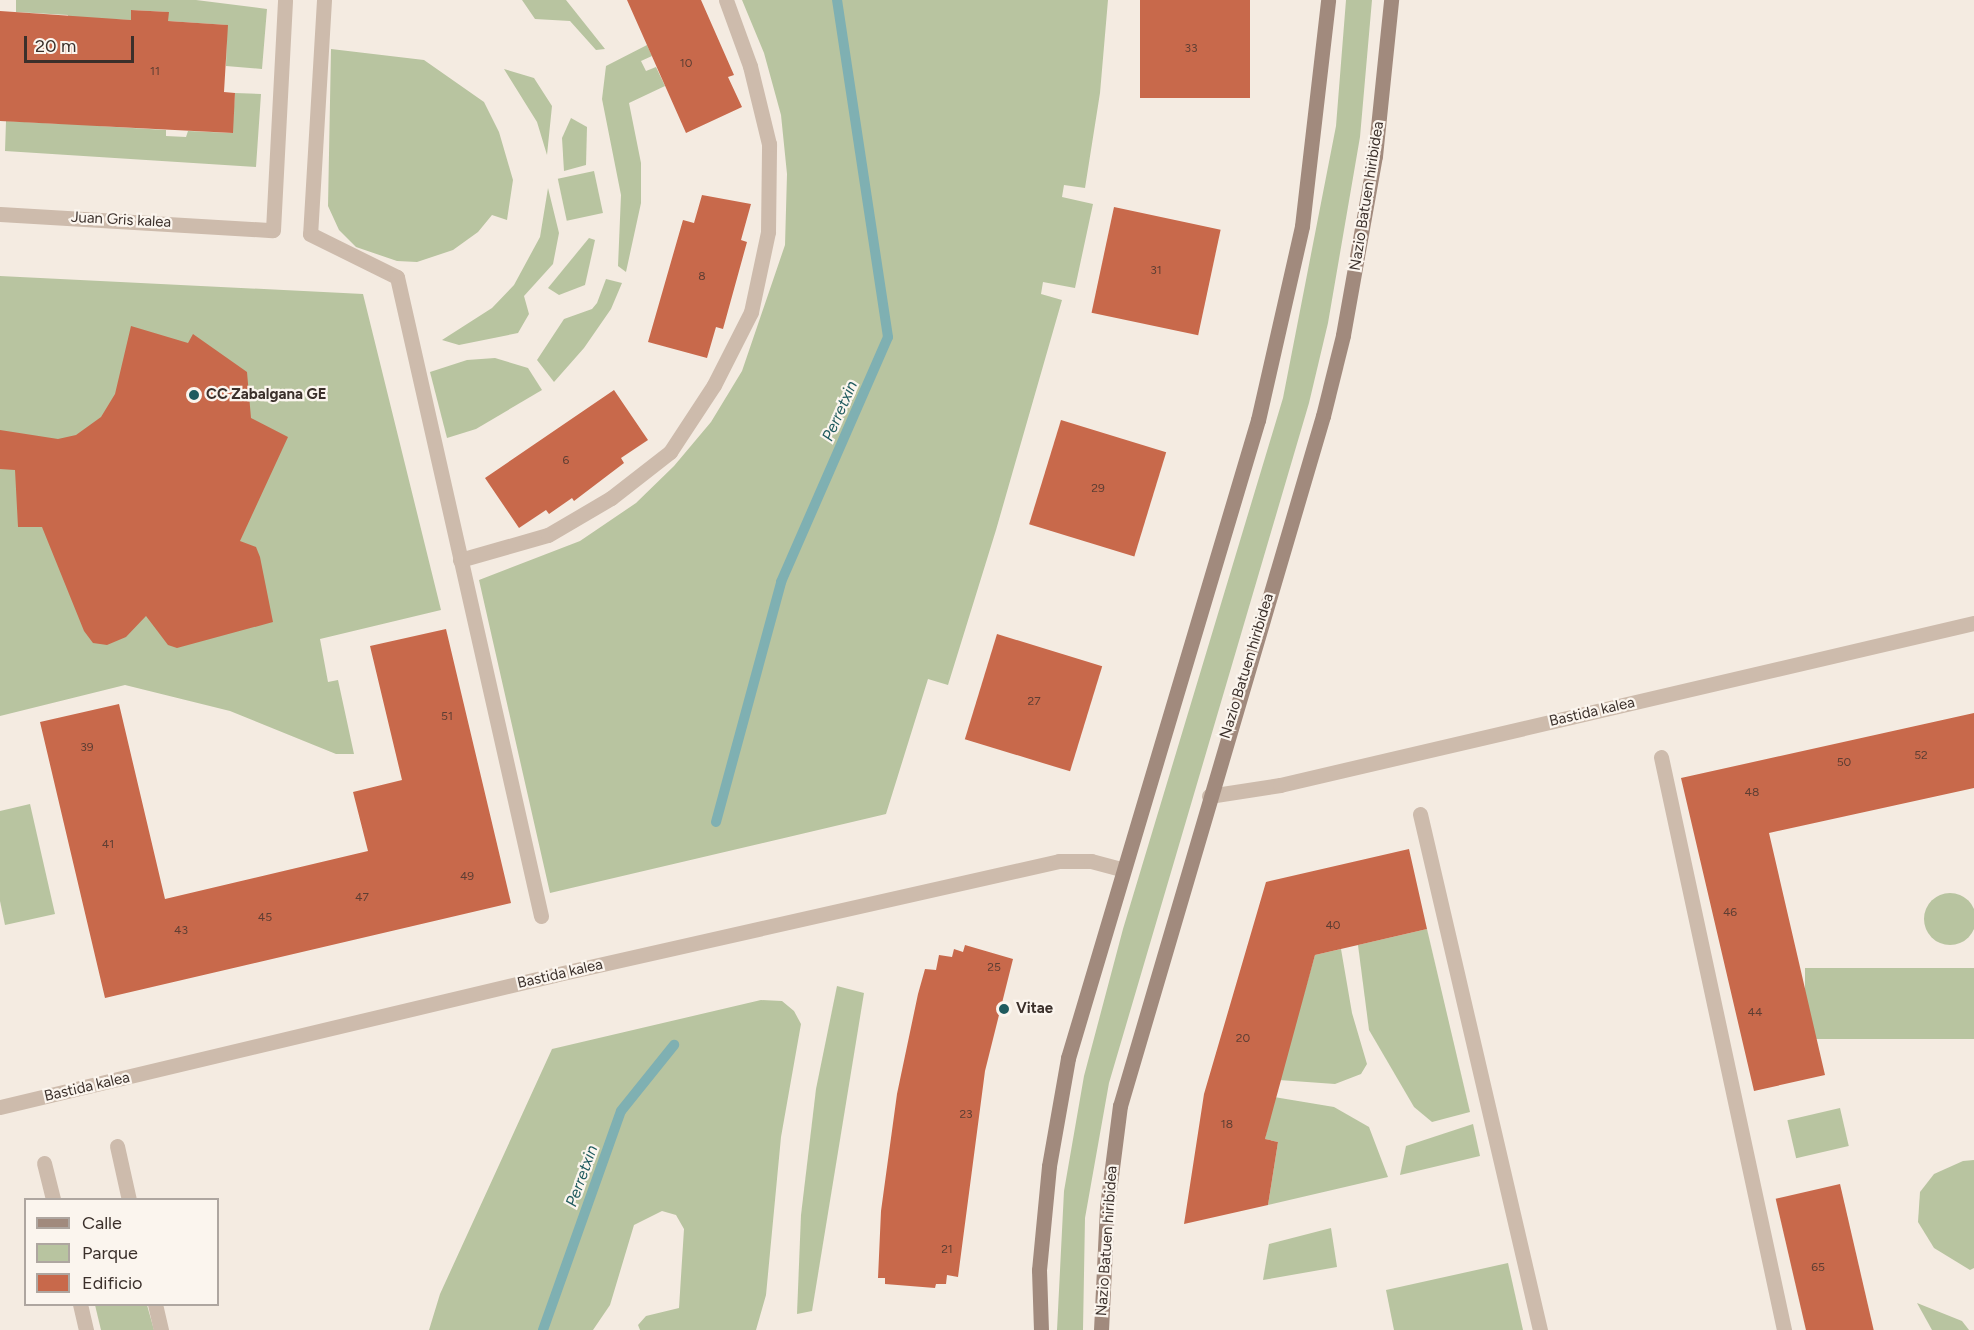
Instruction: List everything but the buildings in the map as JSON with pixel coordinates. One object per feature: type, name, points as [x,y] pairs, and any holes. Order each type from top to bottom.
[{"type":"main road","points":[[1041,1330],[1039,1270],[1049,1166],[1068,1058],[1121,869],[1258,420],[1287,300],[1312,156],[1328,0]]},
{"type":"main road","name":"Nazio Batuen hiribidea","points":[[1101,1330],[1107,1207],[1120,1106],[1209,796],[1323,416],[1343,335],[1374,166],[1391,0]]},
{"type":"street","name":"Juan Gris kalea","points":[[0,213],[273,230],[285,0]]},
{"type":"street","points":[[324,0],[310,234],[397,277],[541,916]]},
{"type":"street","points":[[460,560],[548,535],[611,498],[670,452],[714,385],[751,312],[768,232],[769,144],[750,66],[726,0]]},
{"type":"street","name":"Bastida kalea","points":[[1209,796],[1280,785],[1974,623]]},
{"type":"street","points":[[1661,757],[1784,1330]]},
{"type":"street","points":[[1420,814],[1540,1330]]},
{"type":"street","name":"Bastida kalea","points":[[0,1107],[554,975],[1059,861],[1091,861],[1121,869]]},
{"type":"street","points":[[117,1146],[129,1198]]},
{"type":"street","points":[[44,1163],[53,1198]]},
{"type":"street","points":[[80,1306],[86,1330]]},
{"type":"street","points":[[155,1306],[161,1330]]},
{"type":"green space","points":[[16,0],[196,0],[267,9],[262,69],[226,66],[227,25],[168,21],[168,12],[132,10],[131,20],[105,19],[99,126],[166,130],[166,136],[186,137],[188,131],[232,133],[235,93],[261,94],[256,167],[5,151],[6,121],[61,124],[68,15],[16,12]]},
{"type":"green space","points":[[522,0],[566,0],[605,49],[596,50],[570,21],[535,19]]},
{"type":"green space","points":[[742,0],[1108,0],[1100,93],[1085,188],[1064,185],[1062,197],[1093,204],[1075,288],[1043,282],[1041,294],[1062,300],[996,530],[948,685],[928,679],[886,814],[550,893],[479,580],[580,541],[636,503],[674,466],[711,422],[742,371],[785,245],[787,174],[781,115],[764,53]]},
{"type":"green space","points":[[1346,0],[1372,0],[1360,137],[1328,323],[1309,403],[1109,1083],[1085,1218],[1083,1330],[1057,1330],[1064,1191],[1084,1076],[1123,929],[1283,398],[1336,126]]},
{"type":"green space","points":[[647,45],[652,56],[641,61],[646,71],[656,67],[665,86],[629,103],[641,163],[641,203],[626,272],[618,266],[621,195],[602,99],[606,66]]},
{"type":"green space","points":[[331,49],[424,60],[484,102],[499,132],[513,180],[507,220],[492,215],[478,232],[453,250],[417,262],[397,261],[356,247],[339,230],[328,206]]},
{"type":"green space","points":[[504,69],[534,78],[552,106],[547,155],[537,122]]},
{"type":"green space","points":[[571,118],[587,127],[586,165],[564,171],[562,138]]},
{"type":"green space","points":[[594,171],[603,213],[567,221],[558,179]]},
{"type":"green space","points":[[548,188],[559,233],[553,264],[524,296],[529,314],[518,333],[459,345],[442,340],[492,308],[514,285],[540,237]]},
{"type":"green space","points":[[589,238],[595,240],[585,285],[559,295],[548,288]]},
{"type":"green space","name":"CC Zabalgana GE","points":[[0,276],[363,294],[441,610],[320,639],[328,682],[338,680],[354,754],[336,754],[230,711],[125,685],[0,716]]},
{"type":"green space","points":[[606,279],[622,283],[611,309],[584,348],[554,382],[537,360],[564,319],[592,309],[597,303]]},
{"type":"green space","points":[[495,358],[528,368],[542,390],[476,429],[447,438],[430,372],[467,360]]},
{"type":"green space","points":[[30,804],[55,914],[5,925],[0,901],[0,811]]},
{"type":"green space","points":[[1950,893],[1960,895],[1974,909],[1974,929],[1960,943],[1950,945],[1940,943],[1926,929],[1924,919],[1926,909],[1940,895]]},
{"type":"green space","points":[[1427,929],[1470,1112],[1432,1122],[1414,1107],[1369,1030],[1358,945]]},
{"type":"green space","points":[[1341,949],[1352,1013],[1367,1064],[1361,1074],[1335,1084],[1279,1080],[1315,955]]},
{"type":"green space","points":[[1805,968],[1974,968],[1974,1039],[1805,1039]]},
{"type":"green space","points":[[837,986],[864,993],[812,1311],[797,1314],[801,1215],[816,1089]]},
{"type":"green space","points":[[761,1000],[782,1001],[794,1011],[801,1024],[781,1137],[766,1295],[756,1330],[640,1330],[638,1325],[646,1316],[679,1308],[684,1229],[676,1215],[662,1211],[634,1225],[610,1305],[593,1330],[429,1330],[440,1294],[552,1049]]},
{"type":"green space","points":[[1274,1097],[1334,1107],[1369,1127],[1388,1177],[1268,1205],[1278,1142],[1265,1139]]},
{"type":"green space","points":[[1840,1108],[1849,1146],[1796,1158],[1787,1120]]},
{"type":"green space","points":[[1473,1124],[1480,1156],[1400,1175],[1406,1146]]},
{"type":"green space","points":[[1974,1160],[1974,1268],[1970,1270],[1934,1248],[1918,1222],[1920,1192],[1934,1174],[1963,1161]]},
{"type":"green space","points":[[1331,1228],[1337,1267],[1263,1280],[1269,1244]]},
{"type":"green space","points":[[1508,1263],[1523,1330],[1394,1330],[1386,1290]]},
{"type":"green space","points":[[1917,1303],[1962,1321],[1969,1330],[1932,1330]]},
{"type":"green space","points":[[95,1306],[147,1306],[154,1330],[101,1330]]},
{"type":"waterway","name":"Perretxin","points":[[716,822],[781,582],[888,337],[837,0]]},
{"type":"waterway","name":"Perretxin","points":[[543,1330],[621,1111],[674,1045]]},
{"type":"place","name":"CC Zabalgana GE","points":[[194,395]]},
{"type":"place","name":"Vitae","points":[[1004,1009]]}]
